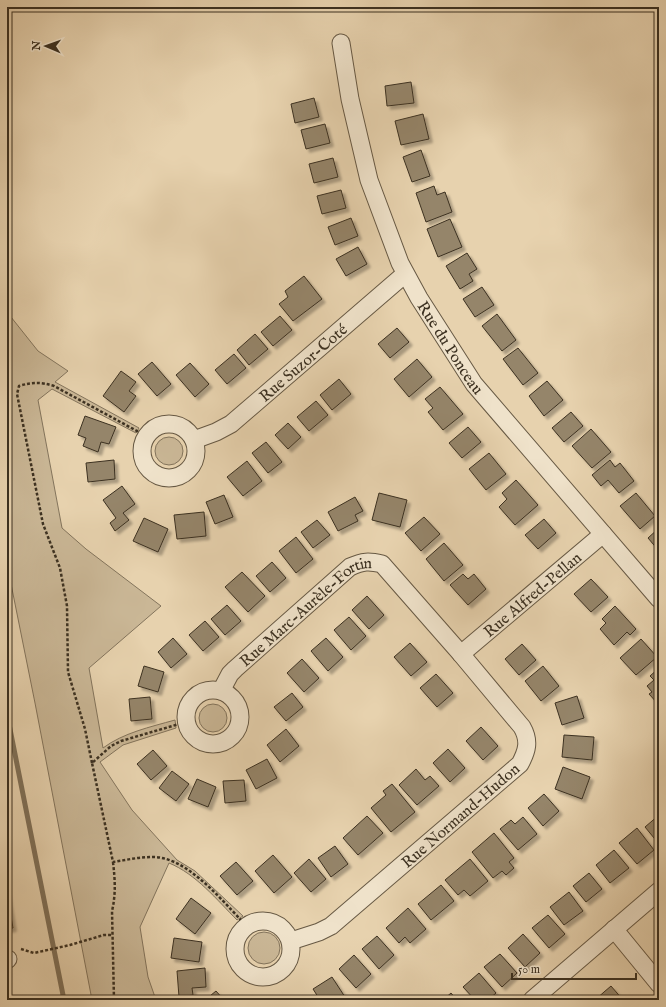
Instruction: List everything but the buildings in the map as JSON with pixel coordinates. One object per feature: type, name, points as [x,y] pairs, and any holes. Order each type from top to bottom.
[{"type":"street","name":"Rue du Ponceau","points":[[341,43],[350,99],[369,180],[405,274],[460,364],[474,384],[659,599]]},
{"type":"street","name":"Rue Suzor-Coté","points":[[194,440],[216,432],[231,424],[405,274]]},
{"type":"street","points":[[163,424],[172,424],[181,427],[188,432],[194,440],[196,448],[192,466],[179,477],[170,478],[158,476],[147,468],[143,460],[142,451],[145,438],[155,428],[163,424]]},
{"type":"street","name":"Rue Alfred-Pellan","points":[[462,654],[603,534]]},
{"type":"street","name":"Rue Marc-Aurèle-Fortin","points":[[221,691],[230,674],[235,669],[350,567],[361,562],[382,564],[462,654]]},
{"type":"street","name":"Rue Normand-Hudon","points":[[291,941],[319,932],[331,926],[520,764],[526,750],[527,735],[462,654]]},
{"type":"street","points":[[212,690],[221,691],[229,695],[240,709],[241,718],[239,727],[235,735],[228,741],[211,745],[202,743],[192,734],[186,722],[186,712],[189,704],[195,696],[212,690]]},
{"type":"street","points":[[532,1000],[659,891]]},
{"type":"street","points":[[262,920],[272,921],[287,932],[291,941],[292,950],[290,959],[282,970],[269,976],[260,977],[252,975],[244,969],[238,962],[235,953],[235,944],[245,927],[253,922],[262,920]]},
{"type":"street","points":[[614,929],[659,984]]},
{"type":"path","points":[[114,1000],[112,911],[115,900],[115,884],[113,862],[86,729],[68,672],[67,606],[60,568],[43,524],[17,394],[19,386],[29,383],[42,382],[54,386],[137,431],[145,438]]},
{"type":"path","points":[[92,763],[111,746],[121,741],[186,722]]},
{"type":"path","points":[[113,862],[153,857],[168,859],[193,874],[240,919],[245,927]]},
{"type":"path","points":[[12,956],[70,945],[104,935],[112,935]]},
{"type":"shaded area","points":[[7,312],[38,351],[68,371],[55,382],[139,428],[136,433],[52,389],[38,400],[62,528],[86,549],[161,606],[89,668],[103,748],[128,734],[175,720],[176,728],[123,745],[100,762],[132,810],[177,860],[195,871],[243,916],[237,920],[197,881],[179,868],[169,863],[140,927],[148,977],[156,1000],[92,1000],[7,564]]},
{"type":"shaded area","points":[[169,437],[179,441],[183,451],[179,461],[169,465],[159,461],[155,451],[159,441]]},
{"type":"shaded area","points":[[213,704],[219,705],[223,708],[226,712],[226,724],[223,728],[219,731],[213,732],[207,731],[203,728],[200,724],[199,718],[200,712],[203,708],[207,705]]},
{"type":"shaded area","points":[[264,932],[273,935],[277,939],[280,948],[277,957],[273,961],[264,964],[255,961],[251,957],[248,948],[251,939],[255,935]]},
{"type":"waterway","points":[[7,11],[12,7]]},
{"type":"waterway","points":[[7,714],[64,1000]]}]
